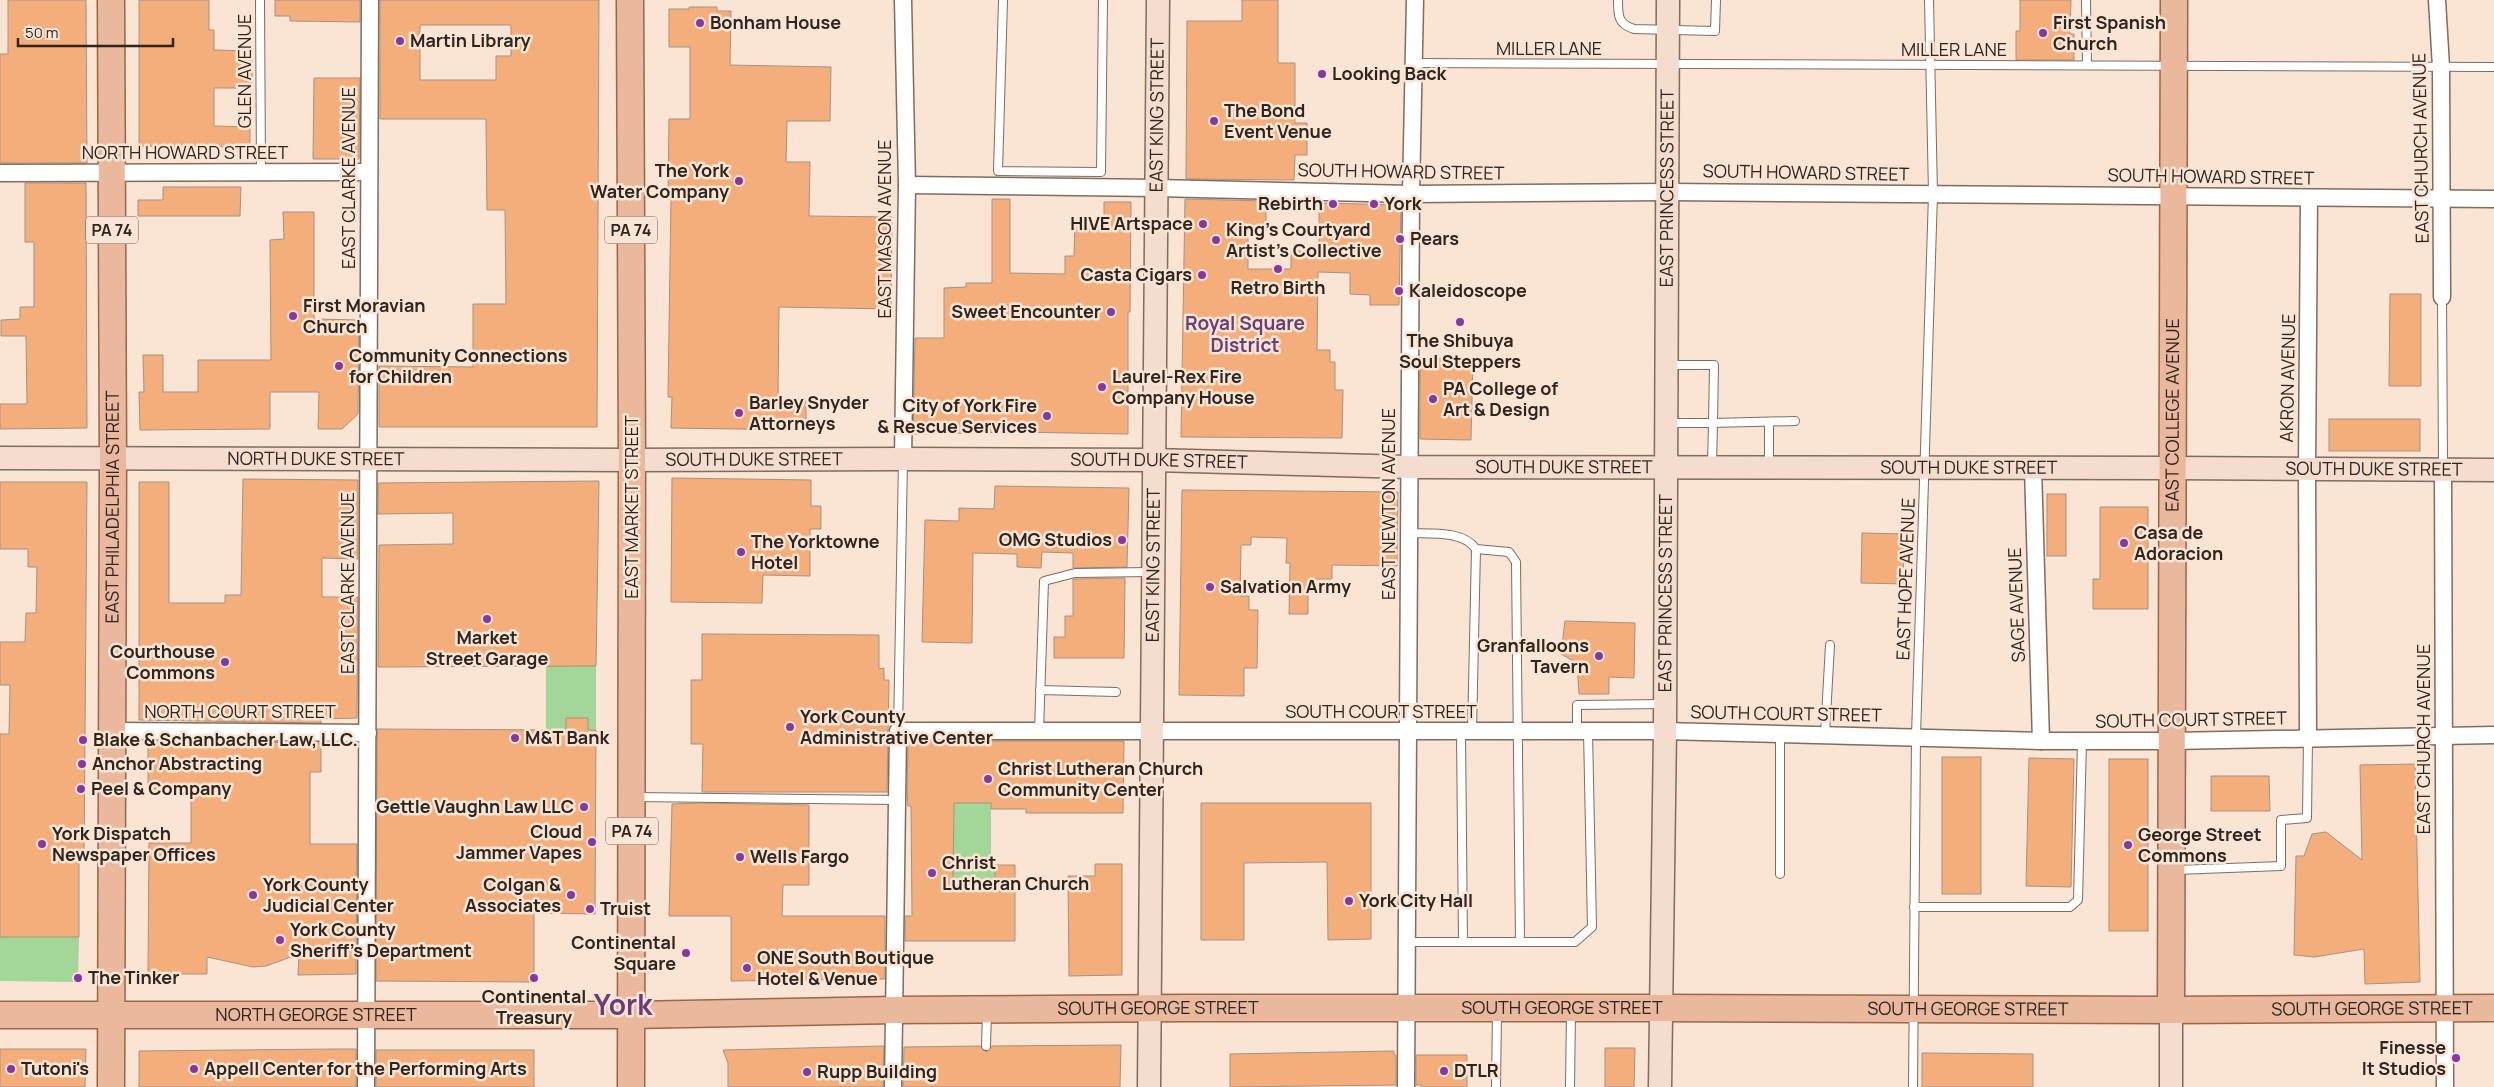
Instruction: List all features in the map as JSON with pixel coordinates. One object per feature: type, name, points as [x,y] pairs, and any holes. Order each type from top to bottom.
[{"type":"main road","name":"EAST PHILADELPHIA STREET","points":[[111,1015],[112,0]]},
{"type":"main road","name":"EAST MARKET STREET","points":[[630,0],[632,1015]]},
{"type":"main road","name":"EAST COLLEGE AVENUE","points":[[2171,1010],[2174,0]]},
{"type":"main road","name":"SOUTH GEORGE STREET","points":[[632,1015],[987,1009],[1660,1008],[2171,1010],[2494,1008]]},
{"type":"main road","name":"PA 74","points":[[111,1015],[111,1087]]},
{"type":"main road","name":"NORTH GEORGE STREET","points":[[0,1016],[632,1015]]},
{"type":"main road","name":"PA 74","points":[[631,1087],[632,1015]]},
{"type":"street","name":"EAST CLARKE AVENUE","points":[[366,1087],[370,0]]},
{"type":"street","name":"EAST MASON AVENUE","points":[[903,0],[907,185],[903,458]]},
{"type":"street","name":"EAST KING STREET","points":[[1150,1087],[1151,731],[1158,0]]},
{"type":"street","name":"EAST NEWTON AVENUE","points":[[1406,1087],[1408,533],[1415,0]]},
{"type":"street","name":"EAST PRINCESS STREET","points":[[1660,1087],[1665,731],[1668,0]]},
{"type":"street","name":"EAST CHURCH AVENUE","points":[[2437,0],[2441,67],[2442,297]]},
{"type":"street","name":"NORTH HOWARD STREET","points":[[0,173],[369,172]]},
{"type":"street","name":"SOUTH HOWARD STREET","points":[[907,185],[1411,194],[1668,192],[2494,199]]},
{"type":"street","name":"AKRON AVENUE","points":[[2308,738],[2307,469],[2310,198]]},
{"type":"street","name":"NORTH DUKE STREET","points":[[0,458],[632,460]]},
{"type":"street","name":"SOUTH DUKE STREET","points":[[632,460],[903,458],[1154,460],[1409,468],[1769,467],[2494,470]]},
{"type":"street","name":"SAGE AVENUE","points":[[2033,468],[2041,741]]},
{"type":"street","name":"EAST CHURCH AVENUE","points":[[2443,470],[2445,1087]]},
{"type":"street","name":"NORTH COURT STREET","points":[[112,731],[368,733]]},
{"type":"street","name":"SOUTH COURT STREET","points":[[898,731],[1516,733],[1665,731],[1916,736],[2041,741],[2172,741],[2494,735]]},
{"type":"street","points":[[893,1087],[898,731]]},
{"type":"street","points":[[2171,1010],[2171,1087]]},
{"type":"lane","name":"GLEN AVENUE","points":[[260,0],[261,172]]},
{"type":"lane","points":[[1003,0],[998,171],[1101,172],[1103,0]]},
{"type":"lane","points":[[1618,0],[1618,20],[1625,26],[1634,29],[1669,30],[1714,30],[1716,0]]},
{"type":"lane","name":"EAST HOPE AVENUE","points":[[1913,1087],[1916,736],[1932,194],[1929,0]]},
{"type":"lane","points":[[2086,0],[2087,65]]},
{"type":"lane","name":"MILLER LANE","points":[[1414,63],[2494,67]]},
{"type":"lane","points":[[2442,297],[2443,470]]},
{"type":"lane","points":[[1667,365],[1714,365],[1712,467]]},
{"type":"lane","points":[[1667,424],[1795,421]]},
{"type":"lane","points":[[1769,422],[1769,467]]},
{"type":"lane","points":[[898,731],[903,458]]},
{"type":"lane","points":[[1408,533],[1463,537],[1471,542],[1476,549],[1466,732],[1463,942]]},
{"type":"lane","points":[[1476,549],[1509,552],[1516,562],[1516,733],[1520,942]]},
{"type":"lane","points":[[1039,731],[1044,581],[1074,573],[1153,572]]},
{"type":"lane","points":[[1825,734],[1830,645]]},
{"type":"lane","points":[[1040,690],[1116,692]]},
{"type":"lane","points":[[1406,942],[1575,942],[1592,927],[1583,732],[1578,705],[1665,704]]},
{"type":"lane","points":[[1780,734],[1780,874]]},
{"type":"lane","points":[[2172,871],[2281,866],[2281,820],[2307,818],[2308,738]]},
{"type":"lane","points":[[1914,906],[2070,907],[2078,900],[2082,741]]},
{"type":"lane","points":[[632,797],[897,800]]},
{"type":"lane","points":[[1496,1087],[1497,1008]]},
{"type":"lane","points":[[1570,1087],[1571,1008]]},
{"type":"lane","points":[[986,1046],[987,1009]]},
{"type":"green space","points":[[546,666],[596,666],[596,730],[588,730],[588,718],[566,718],[566,730],[546,730]]},
{"type":"green space","points":[[950,803],[991,803],[991,870],[995,871],[995,882],[953,882],[954,814]]},
{"type":"green space","points":[[0,937],[79,937],[78,982],[0,981]]},
{"type":"building","points":[[8,0],[86,0],[87,163],[0,163],[0,54],[8,54]]},
{"type":"building","points":[[139,0],[209,0],[209,30],[214,30],[214,50],[252,51],[252,88],[214,88],[214,126],[250,127],[250,147],[139,146]]},
{"type":"building","points":[[275,0],[360,0],[360,22],[290,21],[290,16],[275,16]]},
{"type":"building","points":[[380,0],[599,0],[597,427],[379,427],[379,366],[473,367],[473,304],[506,304],[505,210],[487,210],[486,119],[380,119]],"holes":[[[420,25],[511,25],[511,56],[496,56],[496,80],[420,80]]]},
{"type":"building","name":"The Bond Event Venue","points":[[1242,0],[1278,0],[1278,63],[1295,63],[1295,123],[1307,123],[1307,155],[1295,155],[1294,180],[1186,179],[1187,21],[1242,21]]},
{"type":"building","name":"First Spanish Church","points":[[2020,0],[2071,0],[2070,34],[2074,34],[2074,60],[2016,60],[2016,31],[2020,31]]},
{"type":"building","points":[[689,7],[717,7],[717,11],[731,11],[730,65],[831,67],[830,121],[787,121],[786,162],[810,162],[809,216],[892,217],[891,309],[779,307],[778,398],[806,399],[806,430],[671,428],[672,397],[668,397],[671,199],[668,199],[669,119],[690,119],[690,47],[669,47],[669,9],[689,9]]},
{"type":"building","points":[[314,78],[360,78],[359,159],[313,159]]},
{"type":"building","points":[[25,183],[86,183],[87,428],[0,429],[0,404],[27,404],[26,336],[1,336],[1,320],[20,319],[20,307],[34,307],[34,242],[25,242]]},
{"type":"building","points":[[163,187],[241,187],[240,216],[138,216],[138,200],[163,200]]},
{"type":"building","points":[[992,199],[1010,199],[1010,273],[1065,274],[1065,256],[1074,256],[1075,221],[1104,221],[1104,202],[1131,202],[1130,312],[1128,312],[1128,434],[1013,432],[913,434],[915,338],[944,338],[944,288],[966,287],[966,283],[992,283]]},
{"type":"building","points":[[1185,199],[1266,201],[1266,231],[1248,232],[1248,269],[1291,269],[1291,251],[1319,251],[1319,203],[1401,205],[1399,305],[1370,305],[1370,295],[1350,294],[1350,273],[1318,272],[1317,350],[1330,350],[1330,362],[1335,362],[1335,390],[1343,390],[1342,438],[1181,437]]},
{"type":"building","points":[[283,212],[314,212],[314,319],[359,320],[358,414],[342,429],[318,429],[319,392],[270,392],[270,429],[140,430],[139,392],[144,392],[143,355],[163,355],[163,392],[198,392],[198,360],[271,360],[270,240],[284,239]]},
{"type":"building","points":[[2390,294],[2421,294],[2421,386],[2389,386]]},
{"type":"building","points":[[1420,358],[1473,359],[1471,440],[1420,439]]},
{"type":"building","points":[[2329,419],[2420,419],[2420,451],[2329,451]]},
{"type":"building","name":"The Yorktowne Hotel","points":[[672,478],[811,480],[811,506],[821,506],[821,529],[810,529],[810,576],[763,575],[762,603],[671,602]]},
{"type":"building","points":[[243,479],[358,480],[358,559],[322,558],[322,597],[358,597],[357,718],[321,719],[321,723],[139,720],[139,482],[169,482],[169,603],[225,603],[225,595],[241,595]]},
{"type":"building","name":"Market Street Garage","points":[[599,481],[596,666],[378,667],[379,545],[453,544],[453,513],[378,514],[378,483]]},
{"type":"building","points":[[0,482],[87,482],[84,858],[79,858],[79,937],[0,937],[0,734],[9,734],[10,685],[0,685],[0,642],[25,642],[26,613],[36,613],[37,567],[28,567],[28,549],[0,549]]},
{"type":"building","points":[[995,486],[1129,488],[1127,567],[1073,568],[1073,553],[1042,552],[1041,568],[1017,567],[1017,554],[973,553],[972,643],[922,642],[925,520],[959,521],[959,508],[994,509]]},
{"type":"building","name":"Salvation Army","points":[[1182,490],[1398,492],[1397,566],[1332,565],[1332,579],[1308,579],[1308,614],[1289,614],[1290,563],[1286,563],[1287,538],[1251,537],[1251,545],[1241,545],[1240,596],[1249,596],[1249,610],[1258,610],[1257,668],[1244,668],[1244,696],[1179,695]]},
{"type":"building","points":[[2047,494],[2066,494],[2066,556],[2047,556]]},
{"type":"building","name":"Casa de Adoracion","points":[[2100,507],[2148,507],[2148,609],[2093,609],[2093,579],[2100,579]]},
{"type":"building","points":[[1862,533],[1904,534],[1903,584],[1861,583]]},
{"type":"building","points":[[1125,578],[1124,658],[1054,658],[1054,637],[1065,637],[1065,616],[1073,616],[1073,579]]},
{"type":"building","name":"Granfalloons Tavern","points":[[1565,621],[1635,623],[1634,678],[1609,677],[1609,694],[1579,694],[1577,663],[1561,654]]},
{"type":"building","name":"York County Administrative Center","points":[[702,634],[879,635],[879,669],[884,668],[884,680],[889,680],[887,792],[702,792],[703,744],[691,744],[691,680],[702,680]]},
{"type":"building","points":[[566,718],[588,718],[588,730],[596,730],[595,914],[534,913],[534,982],[376,981],[377,729],[566,730]]},
{"type":"building","name":"York County Judicial Center","points":[[148,741],[321,743],[321,772],[310,772],[310,844],[357,844],[356,974],[298,975],[299,954],[266,966],[253,967],[207,957],[207,974],[148,974],[149,843],[191,843],[191,789],[148,789]]},
{"type":"building","points":[[908,741],[1124,741],[1123,813],[1026,813],[1026,809],[991,809],[991,803],[954,803],[953,882],[995,882],[995,865],[1015,865],[1015,941],[905,941],[905,916],[912,916],[911,806],[908,806],[907,792]]},
{"type":"building","points":[[1942,757],[1981,757],[1981,894],[1942,894]]},
{"type":"building","points":[[2029,758],[2074,759],[2071,887],[2026,886]]},
{"type":"building","name":"George Street Commons","points":[[2109,759],[2148,759],[2148,931],[2109,931]]},
{"type":"building","points":[[2415,764],[2420,982],[2365,984],[2364,949],[2314,957],[2294,955],[2296,856],[2304,856],[2312,834],[2326,832],[2362,860],[2360,765]]},
{"type":"building","points":[[2211,776],[2269,776],[2270,811],[2211,811]]},
{"type":"building","name":"York City Hall","points":[[1201,803],[1371,803],[1371,939],[1328,940],[1327,862],[1244,863],[1244,940],[1201,940]]},
{"type":"building","points":[[672,804],[809,805],[809,885],[783,885],[782,916],[885,916],[885,979],[731,981],[731,916],[669,916]]},
{"type":"building","points":[[1095,864],[1122,864],[1122,975],[1069,976],[1068,876],[1095,876]]},
{"type":"building","points":[[1121,1045],[1120,1087],[903,1087],[904,1047],[980,1046],[986,1052],[992,1046]]},
{"type":"building","name":"Rupp Building","points":[[884,1046],[883,1087],[728,1087],[728,1063],[723,1050]]},
{"type":"building","points":[[1605,1048],[1635,1048],[1634,1087],[1605,1087]]},
{"type":"building","points":[[0,1049],[86,1049],[85,1087],[0,1087]]},
{"type":"building","points":[[356,1049],[356,1087],[139,1087],[139,1051]]},
{"type":"building","points":[[376,1050],[534,1050],[534,1087],[376,1087]]},
{"type":"building","points":[[1394,1051],[1394,1055],[1396,1055],[1396,1085],[1230,1087],[1230,1054]]},
{"type":"building","points":[[1922,1053],[2033,1054],[2033,1087],[1922,1087]]},
{"type":"building","name":"DTLR","points":[[1416,1055],[1467,1055],[1467,1087],[1421,1087],[1421,1085],[1416,1085]]},
{"type":"place","name":"Bonham House","points":[[700,23]]},
{"type":"place","name":"First Spanish Church","points":[[2043,33]]},
{"type":"place","name":"Martin Library","points":[[400,41]]},
{"type":"place","name":"Looking Back","points":[[1322,74]]},
{"type":"place","name":"The Bond Event Venue","points":[[1214,121]]},
{"type":"place","name":"The York Water Company","points":[[739,181]]},
{"type":"place","name":"Rebirth","points":[[1333,204]]},
{"type":"place","name":"York","points":[[1374,204]]},
{"type":"place","name":"HIVE Artspace","points":[[1203,224]]},
{"type":"place","name":"Pears","points":[[1400,239]]},
{"type":"place","name":"King's Courtyard Artist's Collective","points":[[1216,240]]},
{"type":"place","name":"Retro Birth","points":[[1278,269]]},
{"type":"place","name":"Casta Cigars","points":[[1202,275]]},
{"type":"place","name":"Kaleidoscope","points":[[1399,291]]},
{"type":"place","name":"Sweet Encounter","points":[[1111,312]]},
{"type":"place","name":"First Moravian Church","points":[[293,316]]},
{"type":"place","name":"The Shibuya Soul Steppers","points":[[1460,322]]},
{"type":"place","name":"Community Connections for Children","points":[[339,366]]},
{"type":"place","name":"Laurel-Rex Fire Company House","points":[[1102,387]]},
{"type":"place","name":"PA College of Art & Design","points":[[1433,399]]},
{"type":"place","name":"Barley Snyder Attorneys","points":[[739,413]]},
{"type":"place","name":"City of York Fire & Rescue Services","points":[[1047,416]]},
{"type":"place","name":"OMG Studios","points":[[1122,540]]},
{"type":"place","name":"Casa de Adoracion","points":[[2124,543]]},
{"type":"place","name":"The Yorktowne Hotel","points":[[741,552]]},
{"type":"place","name":"Salvation Army","points":[[1210,587]]},
{"type":"place","name":"Market Street Garage","points":[[487,619]]},
{"type":"place","name":"Granfalloons Tavern","points":[[1599,656]]},
{"type":"place","name":"Courthouse Commons","points":[[225,662]]},
{"type":"place","name":"York County Administrative Center","points":[[790,727]]},
{"type":"place","name":"M&T Bank","points":[[515,738]]},
{"type":"place","name":"Blake & Schanbacher Law, LLC.","points":[[83,740]]},
{"type":"place","name":"Anchor Abstracting","points":[[82,764]]},
{"type":"place","name":"Christ Lutheran Church Community Center","points":[[988,779]]},
{"type":"place","name":"Peel & Company","points":[[81,789]]},
{"type":"place","name":"Gettle Vaughn Law LLC","points":[[584,807]]},
{"type":"place","name":"Cloud Jammer Vapes","points":[[592,842]]},
{"type":"place","name":"York Dispatch Newspaper Offices","points":[[42,844]]},
{"type":"place","name":"George Street Commons","points":[[2128,845]]},
{"type":"place","name":"Wells Fargo","points":[[740,857]]},
{"type":"place","name":"Christ Lutheran Church","points":[[932,873]]},
{"type":"place","name":"York County Judicial Center","points":[[253,895]]},
{"type":"place","name":"Colgan & Associates","points":[[571,895]]},
{"type":"place","name":"York City Hall","points":[[1349,901]]},
{"type":"place","name":"Truist","points":[[590,909]]},
{"type":"place","name":"York County Sheriff's Department","points":[[280,940]]},
{"type":"place","name":"Continental Square","points":[[686,953]]},
{"type":"place","name":"ONE South Boutique Hotel & Venue","points":[[747,968]]},
{"type":"place","name":"The Tinker","points":[[78,978]]},
{"type":"place","name":"Continental Treasury","points":[[534,978]]},
{"type":"place","name":"Finesse It Studios","points":[[2456,1058]]},
{"type":"place","name":"Tutoni's","points":[[11,1069]]},
{"type":"place","name":"Appell Center for the Performing Arts","points":[[194,1069]]},
{"type":"place","name":"DTLR","points":[[1444,1071]]},
{"type":"place","name":"Rupp Building","points":[[807,1072]]},
{"type":"district","name":"Royal Square District","points":[[1245,334]]},
{"type":"district","name":"York","points":[[623,1005]]}]
